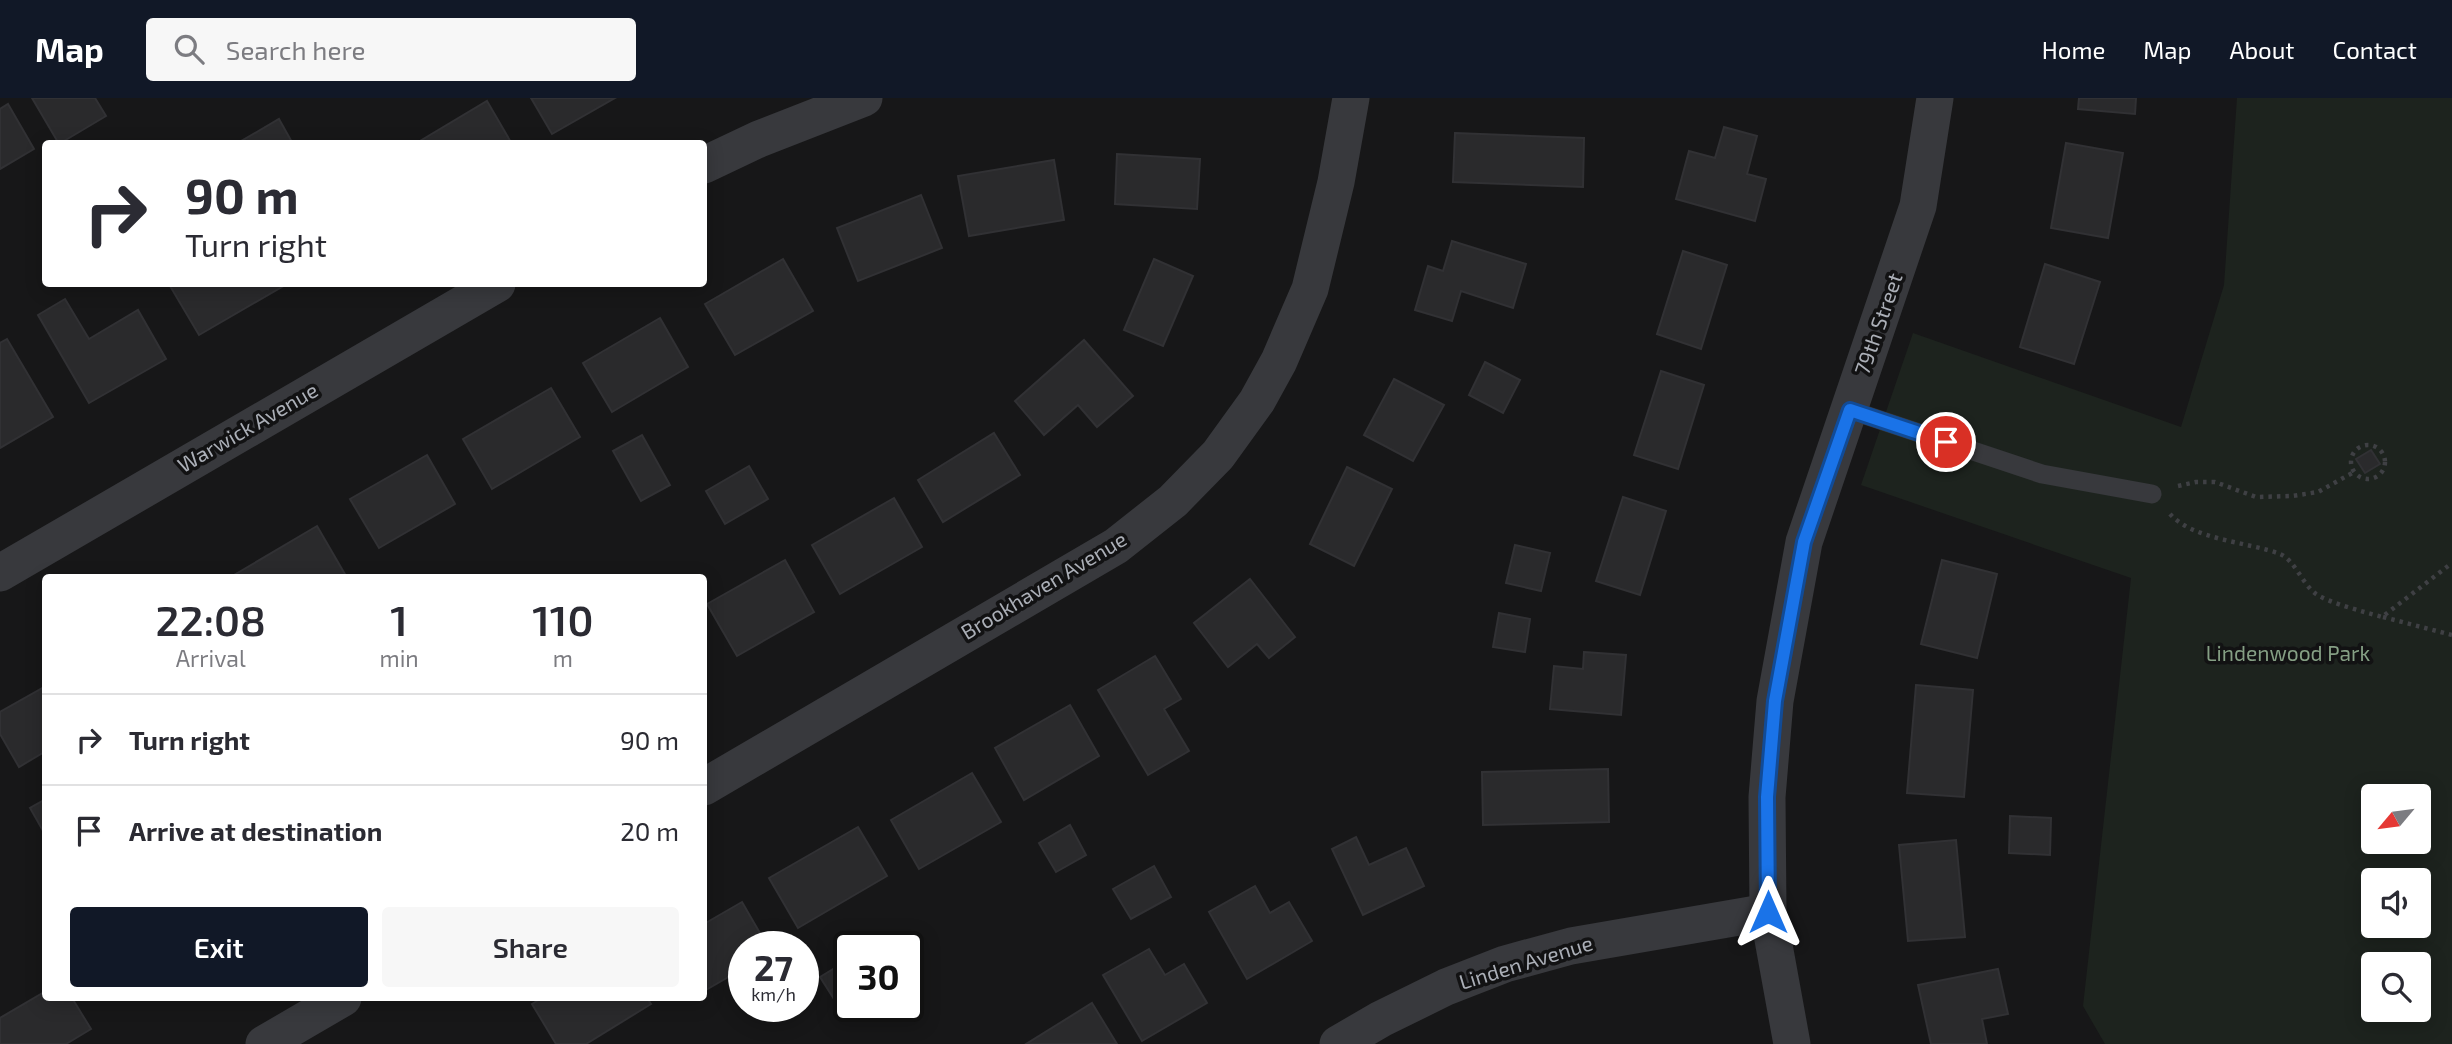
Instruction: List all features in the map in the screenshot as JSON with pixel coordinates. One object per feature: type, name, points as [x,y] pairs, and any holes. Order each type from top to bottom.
[{"type":"street","points":[[707,164],[759,139],[864,98]]},
{"type":"street","name":"Brookhaven Avenue","points":[[707,785],[1116,547],[1173,501],[1218,455],[1279,361],[1310,289],[1336,182],[1351,98]]},
{"type":"street","name":"79th Street","points":[[1792,1044],[1768,912],[1767,797],[1775,701],[1804,542],[1918,206],[1935,98]]},
{"type":"street","name":"Warwick Avenue","points":[[0,573],[492,287]]},
{"type":"street","name":"Linden Avenue","points":[[1338,1044],[1446,987],[1505,964],[1571,946],[1768,912]]},
{"type":"street","points":[[264,1044],[338,1001]]},
{"type":"lane","points":[[1850,410],[2042,474],[2152,494]]},
{"type":"path","points":[[2370,444],[2383,452],[2386,459],[2384,468],[2375,478],[2366,479],[2354,472],[2351,459],[2360,446],[2370,444]]},
{"type":"path","points":[[2354,472],[2318,492],[2292,496],[2256,497],[2215,482],[2196,482],[2152,494],[2179,524],[2283,555],[2316,594],[2359,611],[2452,635]]},
{"type":"path","points":[[2382,617],[2452,563]]},
{"type":"green space","name":"Lindenwood Park","points":[[2237,98],[2452,98],[2452,1044],[2105,1044],[2083,1006],[2131,578],[1861,485],[1913,333],[2181,427],[2224,285]]},
{"type":"building","points":[[32,98],[95,98],[106,116],[66,140],[57,140]]},
{"type":"building","points":[[531,98],[615,98],[552,134]]},
{"type":"building","points":[[2079,98],[2136,98],[2135,114],[2078,109]]},
{"type":"building","points":[[487,101],[510,140],[422,140]]},
{"type":"building","points":[[8,104],[34,149],[0,169],[0,109]]},
{"type":"building","points":[[279,119],[291,140],[243,140]]},
{"type":"building","points":[[1724,127],[1757,136],[1747,174],[1766,179],[1755,221],[1676,199],[1689,151],[1715,158]]},
{"type":"building","points":[[1455,133],[1584,138],[1583,187],[1453,182]]},
{"type":"building","points":[[2066,143],[2123,153],[2108,238],[2051,228]]},
{"type":"building","points":[[1117,154],[1200,159],[1197,209],[1115,204]]},
{"type":"building","points":[[1054,160],[1064,220],[969,236],[958,176]]},
{"type":"building","points":[[921,195],[942,248],[858,281],[837,228]]},
{"type":"building","points":[[1452,241],[1526,264],[1513,308],[1461,291],[1452,321],[1415,310],[1428,266],[1443,271]]},
{"type":"building","points":[[1683,251],[1727,265],[1701,349],[1657,334]]},
{"type":"building","points":[[783,259],[813,311],[735,355],[705,304]]},
{"type":"building","points":[[1154,259],[1193,276],[1163,346],[1124,330]]},
{"type":"building","points":[[2045,264],[2100,282],[2074,364],[2020,347]]},
{"type":"building","points":[[171,287],[282,287],[199,335]]},
{"type":"building","points":[[65,299],[89,339],[138,310],[166,359],[89,403],[38,315]]},
{"type":"building","points":[[660,318],[688,367],[612,412],[583,363]]},
{"type":"building","points":[[7,339],[53,417],[0,448],[0,343]]},
{"type":"building","points":[[1084,340],[1133,396],[1097,427],[1078,405],[1044,435],[1015,401]]},
{"type":"building","points":[[1485,362],[1520,380],[1503,413],[1469,395]]},
{"type":"building","points":[[1661,371],[1704,385],[1678,469],[1634,455]]},
{"type":"building","points":[[1394,379],[1444,405],[1413,461],[1364,435]]},
{"type":"building","points":[[551,388],[580,437],[492,489],[463,439]]},
{"type":"building","points":[[994,433],[1020,475],[943,522],[918,480]]},
{"type":"building","points":[[642,435],[670,485],[641,501],[613,451]]},
{"type":"building","points":[[2371,450],[2380,464],[2365,473],[2356,459]]},
{"type":"building","points":[[427,455],[455,504],[379,548],[350,499]]},
{"type":"building","points":[[749,466],[768,499],[725,524],[706,491]]},
{"type":"building","points":[[1347,467],[1392,489],[1354,566],[1310,544]]},
{"type":"building","points":[[1623,497],[1666,511],[1640,595],[1596,581]]},
{"type":"building","points":[[894,498],[922,547],[840,594],[812,545]]},
{"type":"building","points":[[317,526],[345,574],[236,574]]},
{"type":"building","points":[[1515,545],[1550,553],[1541,591],[1506,583]]},
{"type":"building","points":[[785,560],[814,612],[737,656],[707,604]]},
{"type":"building","points":[[1942,560],[1997,574],[1977,658],[1921,644]]},
{"type":"building","points":[[1250,579],[1295,637],[1269,658],[1257,644],[1228,667],[1194,623]]},
{"type":"building","points":[[1499,613],[1530,619],[1525,652],[1493,647]]},
{"type":"building","points":[[1584,652],[1626,655],[1621,715],[1550,709],[1554,666],[1583,669]]},
{"type":"building","points":[[1155,656],[1181,699],[1164,709],[1189,751],[1148,775],[1098,690]]},
{"type":"building","points":[[1916,685],[1973,690],[1964,797],[1907,793]]},
{"type":"building","points":[[42,688],[42,753],[19,767],[0,734],[0,712]]},
{"type":"building","points":[[1070,705],[1099,756],[1024,800],[995,748]]},
{"type":"building","points":[[1608,769],[1609,822],[1483,825],[1482,772]]},
{"type":"building","points":[[972,773],[1001,822],[919,869],[891,820]]},
{"type":"building","points":[[42,801],[42,829],[30,808]]},
{"type":"building","points":[[2010,816],[2051,818],[2050,855],[2009,853]]},
{"type":"building","points":[[1070,825],[1086,855],[1056,872],[1039,843]]},
{"type":"building","points":[[858,827],[887,876],[798,928],[769,878]]},
{"type":"building","points":[[1356,837],[1369,865],[1406,848],[1424,886],[1363,915],[1332,849]]},
{"type":"building","points":[[1956,840],[1965,937],[1908,941],[1899,845]]},
{"type":"building","points":[[1154,866],[1171,897],[1131,919],[1113,889]]},
{"type":"building","points":[[1255,886],[1270,913],[1289,902],[1312,941],[1247,979],[1209,912]]},
{"type":"building","points":[[742,902],[759,931],[728,931],[728,977],[707,989],[707,922]]},
{"type":"building","points":[[1149,949],[1165,975],[1184,964],[1207,1003],[1142,1041],[1103,975]]},
{"type":"building","points":[[833,969],[833,998],[820,977]]},
{"type":"building","points":[[1998,969],[2008,1014],[1982,1019],[1987,1044],[1931,1044],[1918,985]]},
{"type":"building","points":[[42,993],[42,1001],[74,1001],[91,1029],[66,1044],[0,1044],[0,1018]]},
{"type":"building","points":[[537,1001],[649,1001],[651,1004],[586,1044],[556,1044],[532,1004]]},
{"type":"building","points":[[1092,1003],[1117,1044],[1026,1044]]},
{"type":"route","points":[[1768,912],[1767,797],[1775,701],[1804,542],[1850,410],[1946,442]]}]
